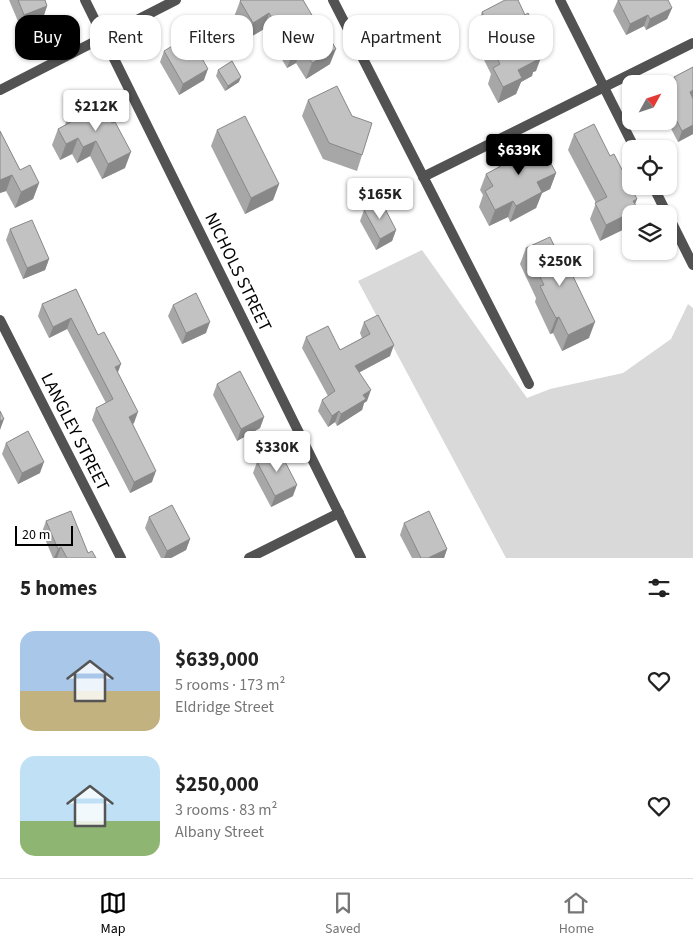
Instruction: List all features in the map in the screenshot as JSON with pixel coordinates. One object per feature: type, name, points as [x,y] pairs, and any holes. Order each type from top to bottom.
[{"type":"street","name":"NICHOLS STREET","points":[[85,0],[93,15]]},
{"type":"street","points":[[147,15],[176,0]]},
{"type":"street","points":[[333,0],[529,384]]},
{"type":"street","points":[[560,0],[630,140]]},
{"type":"street","points":[[423,177],[693,43]]},
{"type":"street","points":[[0,90],[90,44]]},
{"type":"street","name":"NICHOLS STREET","points":[[115,60],[362,558]]},
{"type":"street","points":[[677,233],[693,264]]},
{"type":"street","name":"LANGLEY STREET","points":[[0,320],[121,558]]},
{"type":"street","points":[[249,558],[340,513]]},
{"type":"shaded area","points":[[422,250],[527,398],[550,389],[623,373],[671,339],[688,304],[693,308],[693,558],[506,558],[358,281]]},
{"type":"building","points":[[18,0],[45,0],[47,6],[24,15]]},
{"type":"building","points":[[303,0],[312,15],[270,15],[269,13],[253,23],[253,15],[248,15],[240,1]]},
{"type":"building","points":[[505,0],[518,0],[525,15],[483,15],[482,12]]},
{"type":"building","points":[[618,0],[668,0],[672,8],[650,19],[648,15],[630,24]]},
{"type":"building","points":[[171,47],[171,60],[203,60],[208,69],[183,84],[164,51]]},
{"type":"building","points":[[498,60],[537,60],[518,70],[522,78],[503,87],[493,68],[500,64]]},
{"type":"building","points":[[232,61],[241,77],[228,86],[218,70]]},
{"type":"building","points":[[693,67],[693,90],[690,92],[693,99],[693,125],[682,131],[678,123],[678,75]]},
{"type":"building","points":[[337,86],[352,116],[372,123],[362,155],[329,143],[308,100]]},
{"type":"building","points":[[100,100],[112,123],[115,122],[131,152],[108,164],[96,141],[83,147],[78,138],[66,144],[58,129],[71,122],[68,117]]},
{"type":"building","points":[[245,116],[279,184],[251,198],[217,130]]},
{"type":"building","points":[[594,124],[610,156],[614,154],[622,170],[622,195],[635,195],[637,199],[633,201],[636,205],[622,205],[622,217],[606,225],[595,203],[607,197],[574,134]]},
{"type":"building","points":[[0,131],[20,170],[30,165],[39,183],[21,192],[12,175],[0,180]]},
{"type":"building","points":[[538,139],[556,173],[537,182],[542,192],[516,206],[513,201],[495,210],[485,191],[493,186],[486,174],[501,166],[499,163],[502,161],[501,159]]},
{"type":"building","points":[[381,201],[396,230],[380,239],[364,210]]},
{"type":"building","points":[[32,220],[49,259],[27,268],[10,229]]},
{"type":"building","points":[[550,237],[565,269],[569,268],[595,322],[568,335],[559,317],[556,318],[549,305],[540,286],[544,285],[526,248]]},
{"type":"building","points":[[76,289],[98,335],[104,332],[121,364],[115,367],[138,412],[129,417],[156,471],[134,482],[96,408],[113,399],[71,318],[53,327],[42,304]]},
{"type":"building","points":[[196,293],[210,322],[186,333],[173,305]]},
{"type":"building","points":[[378,315],[394,345],[355,366],[371,390],[363,395],[366,399],[341,414],[339,411],[332,416],[322,400],[335,391],[306,337],[328,326],[340,350],[370,334],[364,322]]},
{"type":"building","points":[[240,371],[264,417],[241,429],[217,384]]},
{"type":"building","points":[[0,411],[4,419],[0,421]]},
{"type":"building","points":[[28,431],[44,462],[22,473],[6,443]]},
{"type":"building","points":[[279,450],[297,485],[275,496],[257,462]]},
{"type":"building","points":[[172,505],[190,539],[167,551],[149,517]]},
{"type":"building","points":[[71,511],[88,553],[92,551],[96,558],[67,558],[61,547],[58,549],[46,521]]},
{"type":"building","points":[[429,511],[447,549],[428,558],[421,558],[404,523]]}]
